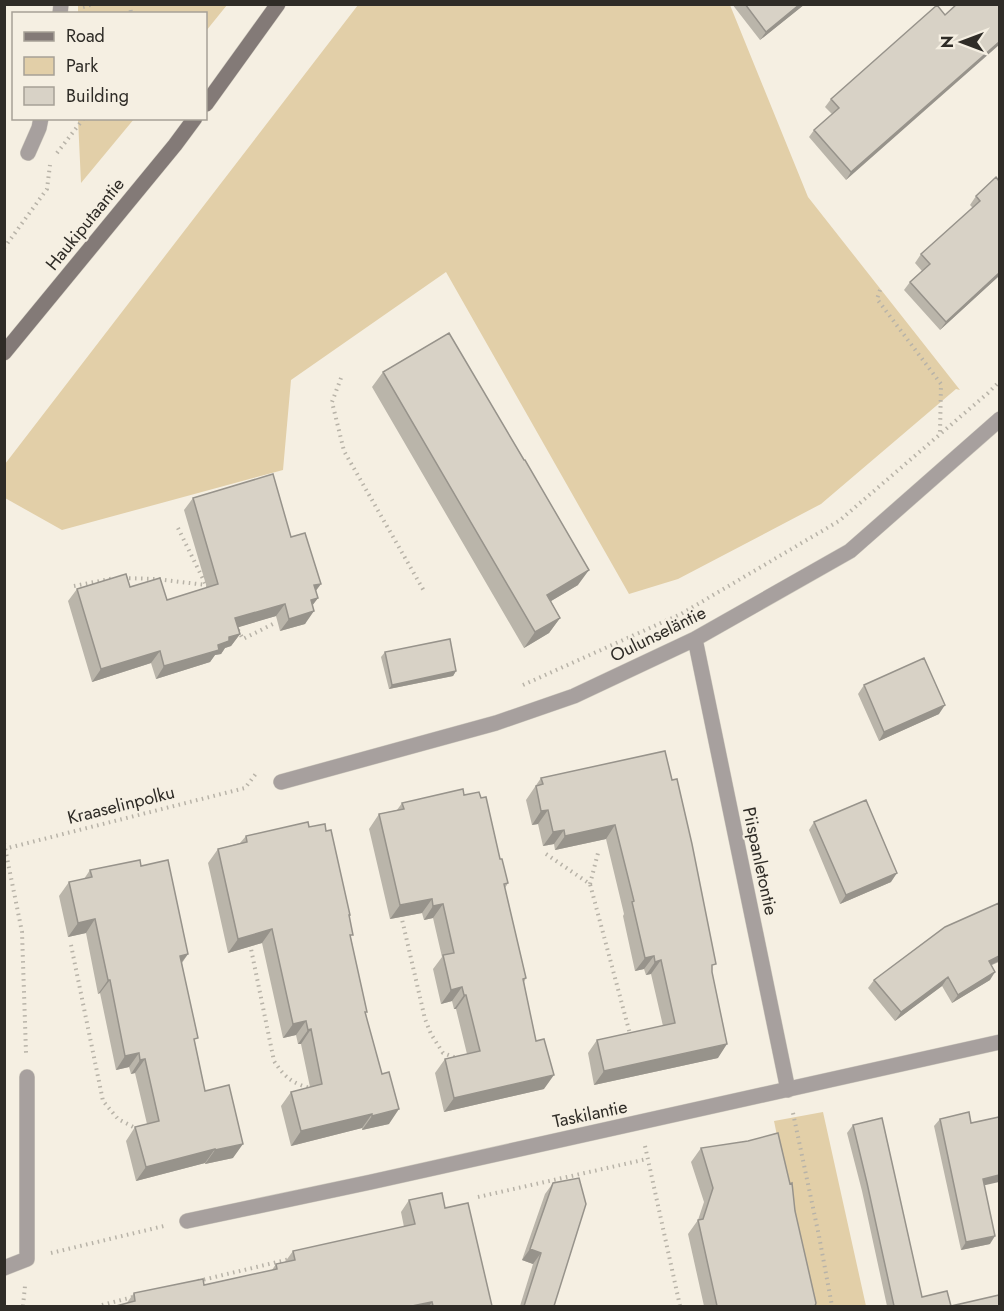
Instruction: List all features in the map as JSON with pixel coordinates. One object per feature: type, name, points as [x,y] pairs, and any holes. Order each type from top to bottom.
[{"type":"main road","points":[[207,103],[278,4]]},
{"type":"main road","name":"Haukiputaantie","points":[[4,353],[194,120]]},
{"type":"street","points":[[28,153],[41,120]]},
{"type":"street","name":"Oulunseläntie","points":[[281,782],[496,723],[574,696],[695,639],[850,551],[999,419]]},
{"type":"street","name":"Piispanletontie","points":[[695,639],[788,1090]]},
{"type":"street","name":"Taskilantie","points":[[187,1221],[640,1123],[999,1042]]},
{"type":"street","points":[[4,1268],[27,1259],[27,1077]]},
{"type":"path","points":[[4,248],[47,189],[51,161],[82,120]]},
{"type":"path","points":[[880,290],[877,300],[941,384],[940,434]]},
{"type":"path","points":[[341,378],[332,402],[344,451],[424,591]]},
{"type":"path","points":[[518,687],[681,614],[839,521],[999,381]]},
{"type":"path","points":[[178,528],[206,585]]},
{"type":"path","points":[[74,586],[111,578],[156,579],[206,585],[213,588]]},
{"type":"path","points":[[238,629],[243,639],[273,624]]},
{"type":"path","name":"Kraaselinpolku","points":[[5,849],[245,788],[265,765]]},
{"type":"path","points":[[4,843],[22,932],[27,1077]]},
{"type":"path","points":[[598,853],[590,884],[630,1034]]},
{"type":"path","points":[[546,854],[590,884]]},
{"type":"path","points":[[399,907],[425,1019],[431,1034],[443,1053],[464,1060]]},
{"type":"path","points":[[249,936],[274,1060],[281,1071],[297,1085],[322,1091]]},
{"type":"path","points":[[71,945],[103,1101],[118,1119],[140,1131]]},
{"type":"path","points":[[788,1090],[832,1306]]},
{"type":"path","points":[[640,1123],[680,1306]]},
{"type":"path","points":[[478,1197],[647,1159]]},
{"type":"path","points":[[27,1259],[187,1221]]},
{"type":"path","points":[[192,1282],[293,1258]]},
{"type":"path","points":[[102,1305],[135,1296]]},
{"type":"green space","points":[[78,4],[227,5],[207,30],[207,12],[78,12]]},
{"type":"green space","points":[[358,5],[730,5],[808,197],[960,390],[956,389],[821,504],[678,579],[629,594],[446,272],[291,380],[283,470],[62,530],[5,498],[5,464]]},
{"type":"green space","points":[[78,120],[133,120],[81,183]]},
{"type":"green space","points":[[823,1112],[866,1306],[812,1306],[774,1121]]},
{"type":"building","points":[[745,4],[800,4],[766,32]]},
{"type":"building","points":[[957,4],[999,4],[999,42],[851,172],[814,130],[839,108],[831,99],[937,5],[945,15]]},
{"type":"building","points":[[996,177],[999,181],[999,273],[946,322],[910,282],[930,264],[921,254],[980,201],[976,196]]},
{"type":"building","points":[[449,333],[589,570],[547,595],[560,618],[535,632],[383,372]]},
{"type":"building","points":[[273,474],[291,537],[305,533],[321,584],[314,585],[318,598],[311,600],[314,611],[289,619],[285,604],[235,618],[240,634],[229,637],[229,641],[218,645],[219,650],[164,666],[160,651],[101,669],[77,589],[126,574],[130,587],[160,578],[167,600],[218,584],[193,498]]},
{"type":"building","points":[[450,639],[456,671],[392,685],[385,652]]},
{"type":"building","points":[[924,658],[945,705],[884,732],[864,685]]},
{"type":"building","points":[[665,751],[672,780],[677,779],[692,844],[716,964],[712,965],[712,972],[727,1044],[604,1071],[597,1040],[675,1023],[661,960],[655,962],[654,956],[645,958],[632,902],[634,901],[615,825],[565,836],[564,830],[553,832],[548,810],[541,811],[536,786],[543,784],[541,778]]},
{"type":"building","points":[[463,789],[464,795],[479,792],[481,798],[486,797],[500,859],[502,859],[508,883],[504,884],[526,978],[523,979],[536,1041],[544,1039],[554,1075],[454,1098],[445,1059],[480,1051],[466,995],[462,987],[451,990],[443,955],[454,953],[443,904],[433,906],[432,899],[400,905],[379,814],[404,809],[402,803]]},
{"type":"building","points":[[866,800],[897,873],[846,895],[814,822]]},
{"type":"building","points":[[308,822],[309,827],[325,824],[326,831],[331,830],[350,915],[353,935],[350,935],[367,1012],[365,1012],[382,1074],[389,1072],[399,1109],[301,1131],[291,1092],[322,1084],[311,1029],[308,1030],[306,1021],[293,1024],[272,929],[238,939],[218,849],[247,842],[246,836]]},
{"type":"building","points":[[140,860],[141,866],[168,860],[188,954],[180,956],[198,1038],[194,1039],[205,1091],[229,1085],[243,1144],[146,1167],[135,1127],[159,1121],[145,1059],[140,1060],[139,1053],[125,1056],[95,919],[78,923],[69,882],[92,877],[90,870]]},
{"type":"building","points":[[999,903],[999,956],[989,961],[995,972],[958,995],[948,977],[901,1012],[874,980],[945,927]]},
{"type":"building","points":[[969,1112],[971,1123],[999,1117],[999,1175],[983,1179],[995,1236],[966,1242],[940,1119]]},
{"type":"building","points":[[882,1118],[922,1297],[947,1291],[951,1306],[894,1306],[853,1125]]},
{"type":"building","points":[[778,1133],[790,1184],[792,1183],[795,1211],[815,1306],[717,1306],[698,1220],[703,1219],[713,1188],[701,1148],[748,1141]]},
{"type":"building","points":[[579,1178],[586,1204],[554,1306],[524,1306],[541,1253],[530,1249],[553,1183]]},
{"type":"building","points":[[442,1193],[445,1208],[468,1203],[492,1306],[433,1306],[432,1302],[412,1306],[116,1306],[135,1301],[134,1293],[203,1279],[204,1285],[277,1269],[276,1264],[295,1260],[293,1251],[415,1224],[409,1200]]},
{"type":"building","points":[[999,1295],[999,1306],[951,1306]]}]
